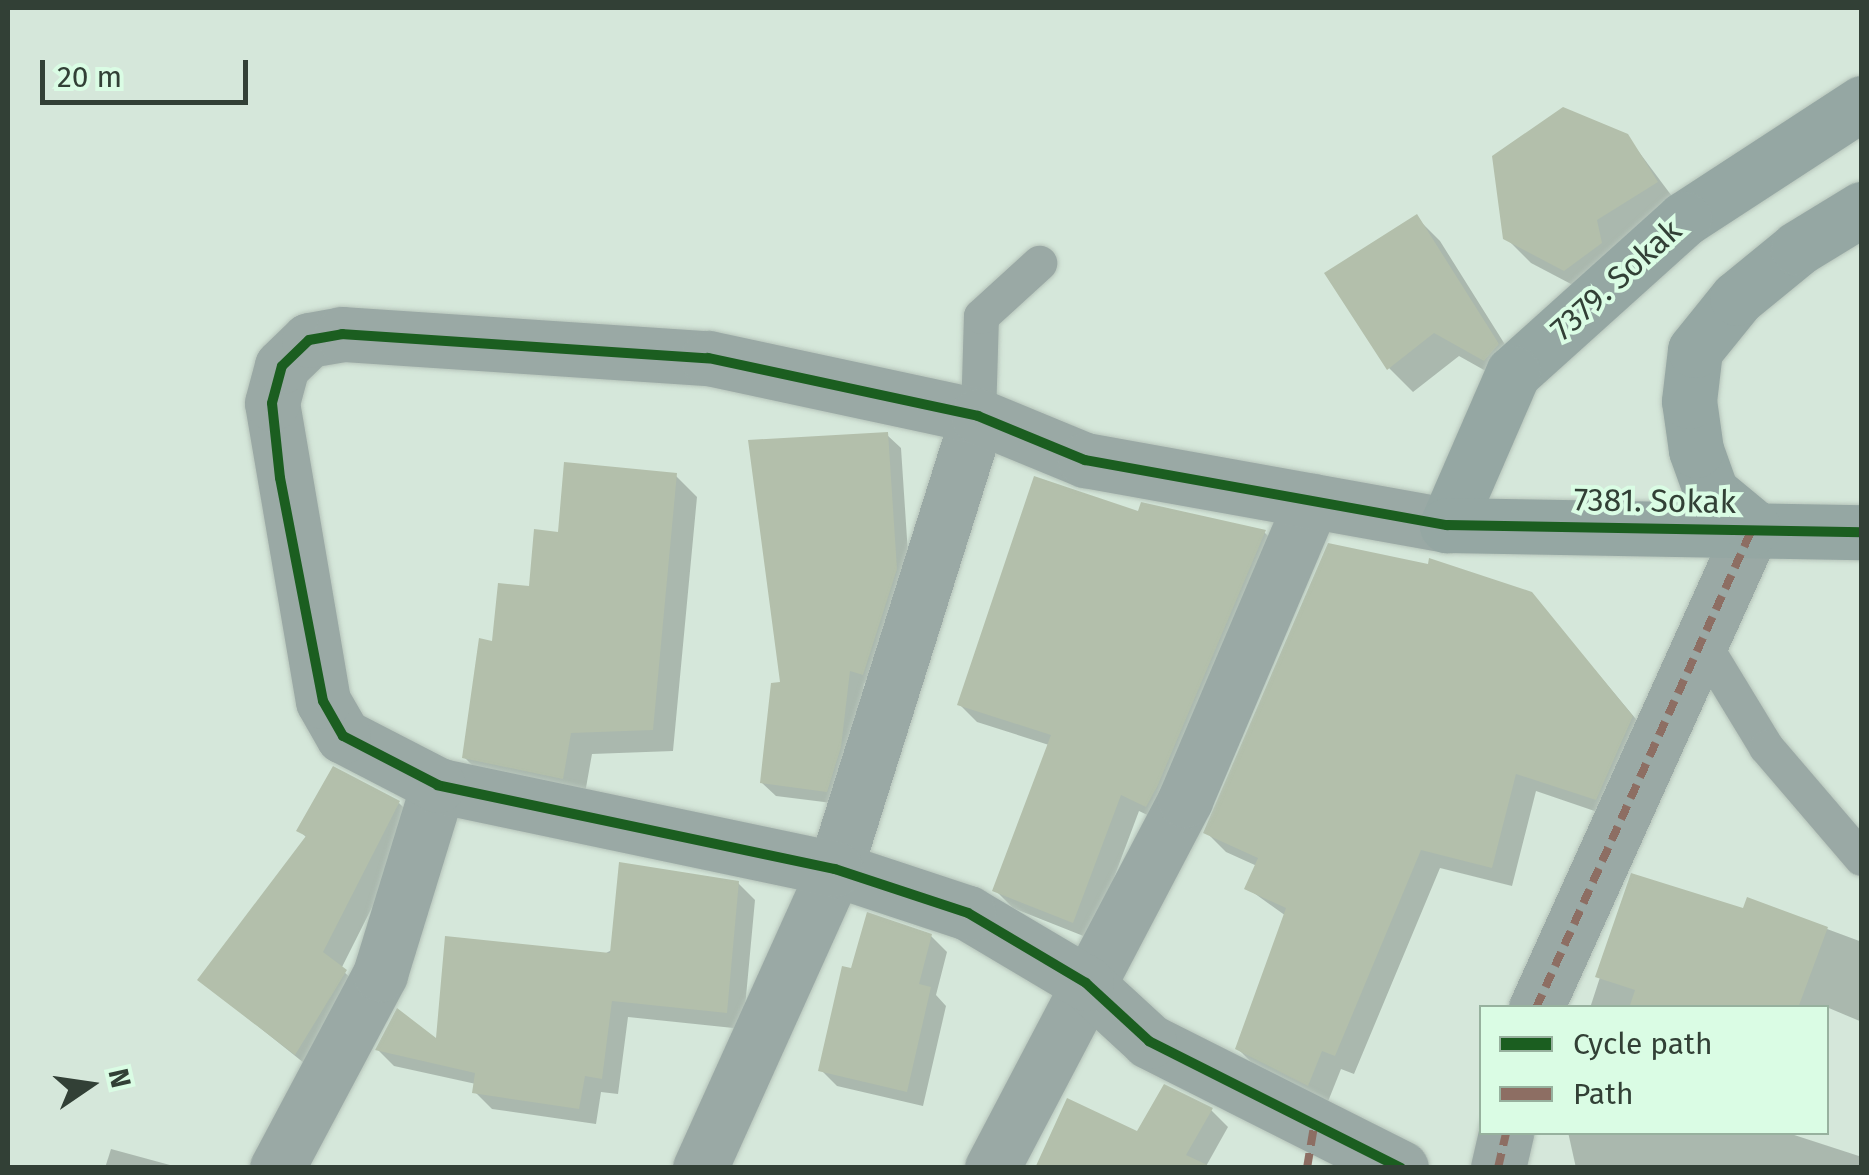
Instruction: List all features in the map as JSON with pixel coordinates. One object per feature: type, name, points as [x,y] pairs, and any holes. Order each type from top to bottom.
[{"type":"street","name":"7379. Sokak","points":[[1447,525],[1514,373],[1684,219],[1862,103]]},
{"type":"street","points":[[1537,1005],[1753,528],[1712,492],[1696,450],[1690,402],[1695,350],[1737,298],[1798,248],[1862,208]]},
{"type":"street","points":[[1400,1168],[1310,1147],[1148,1040],[1086,983],[968,913],[835,869],[438,785],[343,736],[323,701],[272,403],[282,366],[309,340],[342,334],[708,358],[978,416],[1085,460],[1447,525]]},
{"type":"street","points":[[700,1168],[835,869],[978,416]]},
{"type":"street","points":[[992,1168],[1185,800],[1312,500]]},
{"type":"street","name":"7381. Sokak","points":[[1447,525],[1862,532]]},
{"type":"street","points":[[277,1168],[380,974],[438,785]]},
{"type":"street","points":[[1498,1168],[1505,1135]]},
{"type":"lane","points":[[978,416],[981,316],[1038,263]]},
{"type":"lane","points":[[1701,640],[1766,747],[1861,858]]},
{"type":"building","points":[[1563,107],[1628,134],[1658,182],[1597,220],[1602,243],[1564,271],[1503,239],[1492,156]]},
{"type":"building","points":[[1417,214],[1499,344],[1484,361],[1434,333],[1387,370],[1324,273]]},
{"type":"building","points":[[888,432],[897,569],[863,675],[850,671],[841,747],[827,792],[760,783],[771,683],[780,682],[748,440]]},
{"type":"building","points":[[564,462],[677,473],[653,730],[571,733],[563,779],[462,758],[479,638],[492,641],[498,583],[529,586],[534,529],[558,532]]},
{"type":"building","points":[[1034,476],[1138,511],[1141,502],[1266,530],[1157,787],[1146,807],[1121,795],[1073,923],[992,891],[1051,735],[957,705]]},
{"type":"building","points":[[1328,543],[1428,564],[1429,558],[1532,592],[1633,716],[1596,800],[1516,774],[1492,868],[1421,850],[1335,1056],[1322,1051],[1308,1086],[1235,1049],[1286,908],[1244,889],[1258,858],[1203,833]]},
{"type":"building","points":[[333,766],[400,801],[323,952],[347,970],[295,1055],[197,980],[306,836],[296,831]]},
{"type":"building","points":[[619,862],[739,881],[727,1013],[612,1001],[602,1079],[585,1076],[579,1109],[472,1093],[475,1073],[375,1050],[397,1008],[436,1038],[445,936],[610,953]]},
{"type":"building","points":[[1631,873],[1743,908],[1747,897],[1828,927],[1799,1005],[1630,1005],[1635,990],[1595,977]]},
{"type":"building","points":[[867,912],[932,934],[919,984],[931,987],[907,1092],[818,1071],[842,966],[851,968]]},
{"type":"building","points":[[1164,1084],[1213,1108],[1186,1155],[1214,1168],[1035,1168],[1067,1098],[1137,1131]]},
{"type":"marked path","points":[[1537,1005],[1753,527]]},
{"type":"marked path","points":[[1307,1168],[1314,1126]]},
{"type":"marked path","points":[[1498,1168],[1505,1135]]},
{"type":"cycle path","points":[[1401,1168],[1149,1041],[1086,983],[968,913],[835,869],[438,785],[343,736],[323,701],[280,478],[272,403],[282,366],[309,340],[342,334],[708,358],[978,416],[1085,460],[1447,525],[1862,532]]}]
